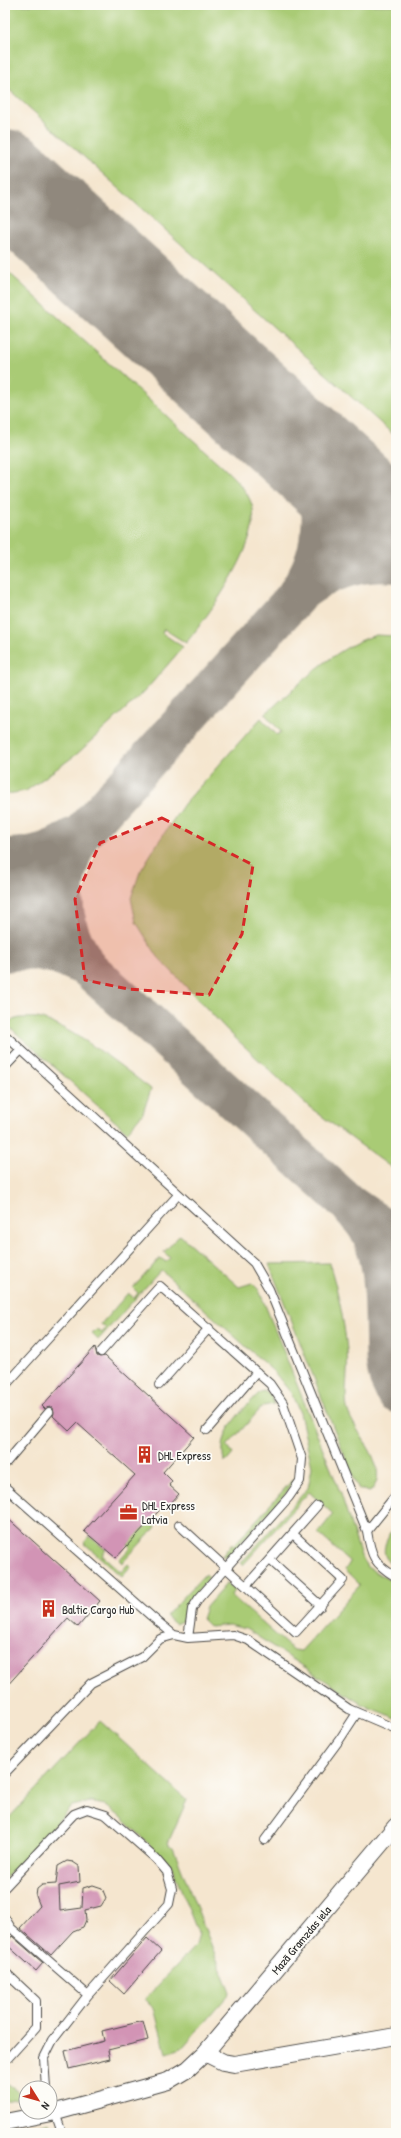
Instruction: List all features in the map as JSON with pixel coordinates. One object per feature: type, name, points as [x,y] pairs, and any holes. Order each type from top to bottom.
[{"type":"street","name":"Mazā Gramzdas iela","points":[[58,2104],[168,2082],[188,2069],[205,2053],[396,1826]]},
{"type":"street","points":[[205,2053],[223,2062],[234,2064],[396,2036]]},
{"type":"street","name":"Mazā Gramzdas iela","points":[[5,2122],[18,2117]]},
{"type":"lane","points":[[5,1035],[254,1263],[263,1277],[367,1531],[370,1549],[375,1562],[396,1577]]},
{"type":"lane","points":[[5,1067],[21,1050]]},
{"type":"lane","points":[[5,1386],[178,1195]]},
{"type":"lane","points":[[101,1352],[160,1286],[209,1328],[270,1384],[283,1404],[302,1459],[302,1475],[290,1497],[199,1598],[192,1609],[188,1638]]},
{"type":"lane","points":[[159,1385],[209,1328]]},
{"type":"lane","points":[[207,1430],[257,1372]]},
{"type":"lane","points":[[5,1464],[49,1412]]},
{"type":"lane","points":[[5,1487],[174,1635]]},
{"type":"lane","points":[[367,1531],[396,1495]]},
{"type":"lane","points":[[246,1586],[317,1506]]},
{"type":"lane","points":[[179,1525],[296,1632],[343,1580],[293,1534]]},
{"type":"lane","points":[[270,1560],[320,1606]]},
{"type":"lane","points":[[5,1773],[91,1683],[142,1657],[160,1639],[174,1635],[188,1638],[233,1635],[248,1640],[357,1713],[396,1729]]},
{"type":"lane","points":[[265,1840],[340,1739],[357,1713]]},
{"type":"lane","points":[[5,1887],[74,1814],[88,1809],[106,1815],[156,1860],[167,1872],[172,1889],[169,1904],[88,1995],[47,2049],[43,2064],[45,2080]]},
{"type":"lane","points":[[5,1918],[11,1928],[88,1995]]},
{"type":"lane","points":[[5,1972],[36,2000],[36,2027],[8,2058],[5,2058]]},
{"type":"lane","points":[[58,2120],[62,2133]]},
{"type":"highlighted area","points":[[162,818],[253,865],[242,934],[209,995],[128,989],[85,980],[75,899],[100,843]]},
{"type":"green space","points":[[5,5],[396,5],[396,437],[5,86]]},
{"type":"green space","points":[[5,269],[233,477],[250,500],[252,505],[253,520],[249,538],[242,557],[219,597],[186,643],[164,629],[162,633],[183,647],[145,691],[77,754],[26,791],[7,794],[5,794]]},
{"type":"green space","points":[[376,635],[396,636],[396,1171],[308,1106],[230,1033],[158,957],[136,922],[131,898],[140,872],[184,804],[261,718],[277,735],[281,732],[265,714],[317,668],[331,658],[360,641]]},
{"type":"green space","points":[[20,1018],[42,1019],[71,1032],[99,1050],[151,1089],[143,1113],[127,1132],[5,1023]]},
{"type":"green space","points":[[180,1235],[239,1287],[252,1283],[259,1290],[341,1494],[361,1556],[367,1567],[396,1584],[396,1718],[370,1708],[355,1700],[246,1629],[229,1625],[210,1627],[202,1619],[206,1607],[227,1583],[235,1589],[231,1595],[293,1650],[301,1651],[360,1585],[345,1570],[350,1562],[318,1533],[333,1514],[309,1492],[243,1565],[241,1563],[308,1488],[312,1467],[300,1413],[291,1393],[274,1372],[161,1270],[98,1340],[92,1334],[97,1329],[102,1333],[106,1328],[101,1324],[128,1293],[134,1298],[138,1293],[133,1288],[160,1258],[166,1262],[170,1258],[164,1252]]},
{"type":"green space","points":[[329,1263],[338,1295],[346,1339],[347,1408],[351,1418],[370,1450],[375,1461],[377,1472],[376,1483],[370,1492],[359,1489],[355,1482],[269,1264]]},
{"type":"green space","points":[[264,1391],[271,1396],[274,1404],[263,1406],[227,1446],[233,1454],[226,1462],[224,1461],[224,1440],[233,1422],[260,1392]]},
{"type":"green space","points":[[295,1477],[287,1492],[231,1554],[225,1557],[222,1556],[232,1543],[234,1545]]},
{"type":"green space","points":[[149,1521],[156,1527],[122,1563],[119,1560],[131,1547],[128,1544]]},
{"type":"green space","points":[[396,1524],[396,1567],[386,1557],[384,1552],[389,1535]]},
{"type":"green space","points":[[90,1536],[106,1550],[102,1555],[121,1572],[128,1564],[131,1567],[122,1577],[84,1543]]},
{"type":"green space","points":[[205,1574],[209,1578],[189,1603],[182,1621],[175,1624],[166,1616]]},
{"type":"green space","points":[[100,1721],[187,1800],[168,1843],[173,1847],[230,1993],[182,2048],[166,2053],[154,2008],[145,1999],[195,1946],[198,1933],[171,1865],[118,1815],[105,1805],[90,1802],[72,1806],[5,1879],[5,1822]]},
{"type":"green space","points":[[5,2083],[18,2092],[18,2099],[5,2101]]},
{"type":"green space","points":[[49,2123],[52,2133],[19,2133]]},
{"type":"building","name":"DHL Express","points":[[95,1347],[97,1356],[105,1356],[194,1437],[163,1472],[172,1481],[169,1485],[179,1494],[169,1505],[166,1503],[116,1558],[84,1531],[135,1475],[77,1423],[69,1431],[53,1416],[53,1408],[50,1407],[45,1409],[42,1406]]},
{"type":"building","name":"Baltic Cargo Hub","points":[[5,1516],[100,1601],[78,1627],[68,1618],[5,1688]]},
{"type":"building","points":[[67,1861],[73,1862],[79,1866],[80,1882],[59,1886],[60,1911],[82,1908],[83,1888],[93,1885],[102,1888],[106,1898],[101,1906],[85,1910],[86,1920],[83,1927],[73,1931],[51,1955],[20,1928],[40,1906],[36,1896],[37,1889],[42,1885],[56,1884],[58,1866]]},
{"type":"building","points":[[12,1936],[43,1963],[36,1971],[6,1944]]},
{"type":"building","points":[[147,1938],[161,1951],[124,1994],[110,1981]]},
{"type":"building","points":[[143,2021],[148,2040],[108,2050],[110,2059],[69,2069],[65,2051],[104,2041],[102,2031]]},
{"type":"taxiway","points":[[284,431],[308,466],[317,488],[321,504],[322,520],[317,552],[304,583],[295,597]]},
{"type":"taxiway","points":[[5,918],[301,591],[323,577],[346,568],[370,563],[396,563]]},
{"type":"taxiway","points":[[5,858],[40,854],[72,838]]},
{"type":"taxiway","points":[[77,842],[66,871],[63,901],[68,930],[82,958]]},
{"type":"taxiway","points":[[5,893],[350,1205],[379,1225],[396,1233]]},
{"type":"taxiway","points":[[5,952],[24,950],[53,953],[80,964]]},
{"type":"taxiway","points":[[352,1208],[369,1230],[380,1260],[384,1295],[386,1364],[389,1378],[396,1393]]},
{"type":"runway","points":[[5,179],[396,533]]},
{"type":"place","name":"DHL Express","points":[[145,1455]]},
{"type":"place","name":"DHL Express Latvia","points":[[129,1512]]},
{"type":"place","name":"Baltic Cargo Hub","points":[[49,1609]]}]
